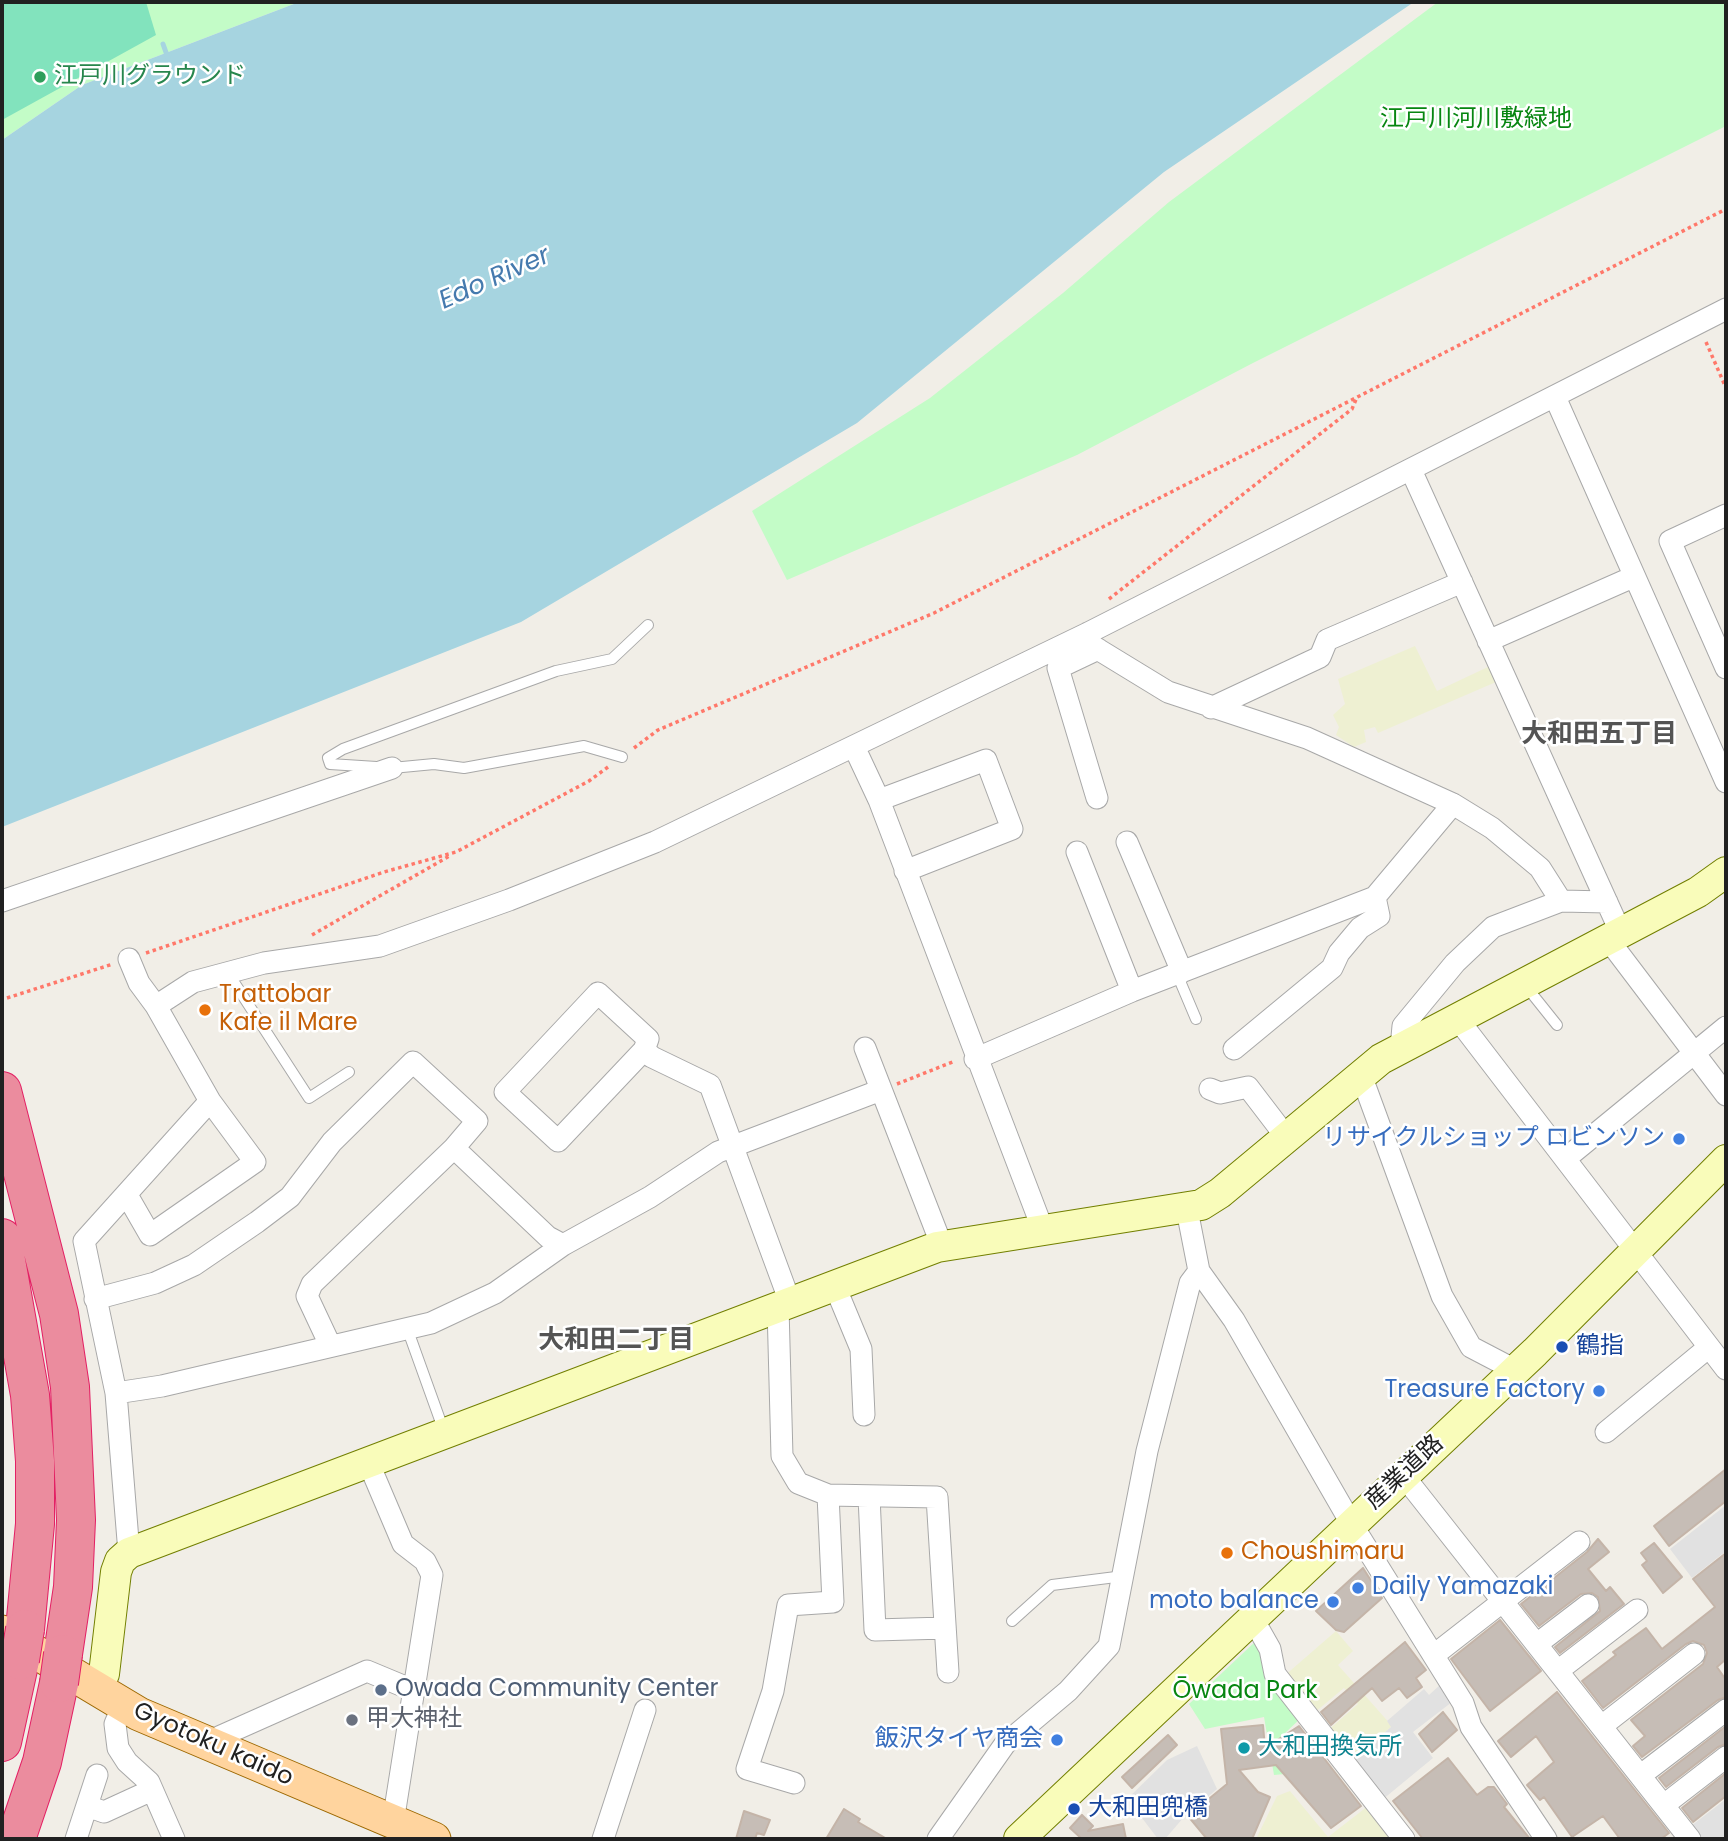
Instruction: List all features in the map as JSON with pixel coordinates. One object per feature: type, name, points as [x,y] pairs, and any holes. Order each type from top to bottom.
[{"type":"highway","points":[[2,1091],[60,1314],[70,1387],[76,1520],[73,1587],[49,1778],[38,1839]]},
{"type":"highway","points":[[2,1238],[30,1395],[35,1461],[35,1524],[2,1742]]},
{"type":"highway","points":[[16,1839],[42,1762],[59,1683]]},
{"type":"main road","name":"Gyotoku kaido","points":[[16,1640],[109,1697],[203,1744],[434,1839]]},
{"type":"street","points":[[156,1006],[193,982],[264,962],[380,946],[509,900],[655,842],[1093,641],[1411,470],[1726,309]]},
{"type":"street","points":[[1555,397],[1726,782]]},
{"type":"street","points":[[1411,470],[1607,902],[1613,935],[1726,1095]]},
{"type":"street","points":[[1726,515],[1670,541],[1726,668]]},
{"type":"street","points":[[1489,641],[1633,577]]},
{"type":"street","points":[[1211,708],[1320,657],[1327,640],[1462,582]]},
{"type":"street","points":[[1093,641],[1168,692],[1296,734],[1453,804],[1492,828],[1540,868],[1561,901]]},
{"type":"street","points":[[1093,641],[1058,668],[1097,798]]},
{"type":"street","points":[[858,753],[879,800],[1043,1230]]},
{"type":"street","points":[[879,800],[986,760],[1012,829],[905,872]]},
{"type":"street","points":[[2,901],[392,768]]},
{"type":"street","points":[[975,1057],[1132,991],[1375,897],[1453,804]]},
{"type":"street","points":[[1127,842],[1180,973]]},
{"type":"street","points":[[1077,852],[1132,991]]},
{"type":"street","points":[[174,1839],[152,1790],[118,1748],[104,1674],[116,1572],[120,1561],[129,1553],[369,1464],[834,1284],[942,1246],[1187,1210],[1220,1193],[1362,1075],[1401,1048],[1698,892],[1726,872]]},
{"type":"street","points":[[1234,1049],[1332,968],[1339,953],[1360,928],[1379,916],[1375,897]]},
{"type":"street","points":[[1401,1048],[1403,1026],[1474,944],[1493,927],[1561,901],[1607,902]]},
{"type":"street","points":[[127,1195],[150,1236],[255,1162],[210,1101],[156,1006],[139,983],[129,959]]},
{"type":"street","points":[[598,993],[648,1039],[644,1050],[558,1141],[505,1092],[598,993]]},
{"type":"street","points":[[1457,1018],[1726,1369]]},
{"type":"street","points":[[1565,1159],[1693,1051],[1726,1027]]},
{"type":"street","points":[[865,1048],[942,1246]]},
{"type":"street","points":[[644,1050],[710,1085],[733,1148],[784,1304],[782,1457],[798,1483],[828,1495],[937,1497],[948,1672]]},
{"type":"street","points":[[95,1298],[155,1283],[194,1265],[283,1203],[332,1142],[413,1062],[477,1121],[454,1148],[312,1284],[307,1296],[330,1345]]},
{"type":"street","points":[[1362,1075],[1442,1296],[1471,1347],[1515,1370]]},
{"type":"street","points":[[1210,1089],[1220,1093],[1248,1087],[1287,1138]]},
{"type":"street","points":[[116,1393],[162,1386],[438,1320],[495,1293],[563,1245],[650,1197],[718,1152],[881,1090]]},
{"type":"street","points":[[129,1553],[116,1393],[84,1241],[210,1101]]},
{"type":"street","points":[[454,1148],[548,1237],[563,1245]]},
{"type":"street","name":"産業道路","points":[[1019,1839],[1515,1370],[1726,1160]]},
{"type":"street","points":[[1187,1210],[1199,1271],[1234,1320],[1351,1523],[1463,1703],[1471,1727],[1546,1839]]},
{"type":"street","points":[[938,1839],[1005,1744],[1068,1691],[1109,1646],[1150,1438],[1190,1283],[1199,1271]]},
{"type":"street","points":[[834,1284],[860,1349],[864,1415]]},
{"type":"street","points":[[1606,1432],[1709,1347]]},
{"type":"street","points":[[369,1464],[403,1544],[425,1561],[432,1575],[393,1822]]},
{"type":"street","points":[[1403,1475],[1603,1725],[1690,1839]]},
{"type":"street","points":[[794,1783],[747,1769],[773,1691],[788,1605],[833,1602],[828,1495]]},
{"type":"street","points":[[869,1496],[876,1630],[945,1628]]},
{"type":"street","points":[[1434,1655],[1578,1542]]},
{"type":"street","points":[[1537,1644],[1588,1605]]},
{"type":"street","points":[[1559,1671],[1636,1610]]},
{"type":"street","points":[[1253,1619],[1270,1649],[1275,1674],[1404,1839]]},
{"type":"street","points":[[1603,1725],[1694,1654]]},
{"type":"street","points":[[203,1744],[366,1671],[415,1690]]},
{"type":"street","points":[[603,1839],[645,1710]]},
{"type":"street","points":[[1641,1775],[1726,1710]]},
{"type":"street","points":[[1664,1805],[1726,1758]]},
{"type":"street","points":[[84,1837],[87,1806],[97,1775]]},
{"type":"street","points":[[87,1806],[104,1812],[152,1790]]},
{"type":"lane","points":[[622,757],[584,746],[464,768],[434,764],[392,768],[330,764],[328,758],[343,749],[556,671],[612,659],[648,625]]},
{"type":"lane","points":[[228,973],[309,1098],[349,1072]]},
{"type":"lane","points":[[1180,973],[1196,1019]]},
{"type":"lane","points":[[1523,982],[1557,1025]]},
{"type":"lane","points":[[407,1328],[445,1434]]},
{"type":"lane","points":[[1012,1622],[1052,1585],[1124,1576]]},
{"type":"path","points":[[310,936],[456,852],[589,781],[658,730],[933,613],[1726,209]]},
{"type":"path","points":[[1698,324],[1726,388]]},
{"type":"path","points":[[1105,602],[1352,409],[1357,397]]},
{"type":"path","points":[[7,998],[384,872],[456,852]]},
{"type":"path","points":[[881,1090],[975,1057]]},
{"type":"green space","name":"江戸川グラウンド","points":[[2,2],[299,2],[82,85],[2,140]]},
{"type":"green space","name":"江戸川グラウンド","points":[[2,2],[146,2],[156,35],[2,120]]},
{"type":"green space","name":"江戸川河川敷緑地","points":[[1438,2],[1726,2],[1726,126],[1251,364],[1077,455],[787,580],[752,511],[930,398],[1063,293],[1169,202]]},
{"type":"green space","points":[[1415,646],[1437,691],[1490,666],[1496,682],[1378,733],[1375,727],[1364,730],[1366,742],[1354,747],[1336,735],[1339,727],[1333,715],[1345,704],[1338,679]]},
{"type":"green space","points":[[1336,1631],[1353,1651],[1338,1665],[1392,1726],[1351,1762],[1325,1733],[1358,1704],[1344,1688],[1314,1713],[1283,1677]]},
{"type":"green space","name":"Ōwada Park","points":[[1257,1640],[1302,1717],[1283,1735],[1287,1768],[1285,1774],[1274,1775],[1264,1717],[1205,1729],[1189,1704]]},
{"type":"green space","points":[[1290,1791],[1328,1837],[1368,1806],[1394,1839],[1256,1839],[1277,1796]]},
{"type":"shaded area","points":[[1726,1505],[1726,1551],[1692,1578],[1670,1549]]},
{"type":"shaded area","points":[[1441,1684],[1452,1702],[1413,1732],[1433,1758],[1382,1800],[1351,1762],[1391,1727],[1387,1721],[1424,1689],[1429,1695]]},
{"type":"shaded area","points":[[1197,1746],[1217,1789],[1184,1817],[1165,1839],[1158,1839],[1142,1818],[1121,1805],[1167,1760]]},
{"type":"shaded area","points":[[1726,1799],[1726,1839],[1701,1839],[1691,1826]]},
{"type":"water","name":"Edo River","points":[[299,2],[1414,2],[1164,172],[857,423],[521,622],[2,827],[2,140],[82,85]]},
{"type":"building","points":[[1726,1469],[1726,1501],[1669,1546],[1654,1526]]},
{"type":"building","points":[[1598,1539],[1609,1552],[1588,1569],[1606,1591],[1610,1587],[1624,1604],[1560,1653],[1555,1647],[1600,1611],[1598,1597],[1592,1593],[1581,1594],[1539,1626],[1521,1604],[1587,1552]]},
{"type":"building","points":[[1654,1543],[1682,1577],[1663,1593],[1642,1565],[1647,1561],[1641,1553]]},
{"type":"building","points":[[1726,1553],[1726,1659],[1717,1667],[1726,1680],[1726,1697],[1718,1700],[1642,1757],[1633,1746],[1645,1736],[1631,1720],[1703,1664],[1707,1653],[1704,1645],[1693,1641],[1686,1644],[1603,1708],[1582,1681],[1616,1655],[1613,1652],[1646,1628],[1662,1649],[1715,1607],[1693,1579]]},
{"type":"building","points":[[1363,1568],[1382,1598],[1344,1632],[1336,1630],[1316,1611]]},
{"type":"building","points":[[1500,1620],[1541,1671],[1490,1711],[1451,1659]]},
{"type":"building","points":[[1405,1642],[1426,1670],[1416,1678],[1422,1687],[1407,1698],[1399,1688],[1382,1701],[1372,1688],[1331,1725],[1321,1712]]},
{"type":"building","points":[[1557,1692],[1669,1833],[1661,1839],[1620,1839],[1603,1816],[1572,1837],[1544,1797],[1540,1800],[1527,1785],[1554,1762],[1536,1736],[1511,1757],[1498,1741]]},
{"type":"building","points":[[1443,1712],[1457,1730],[1432,1752],[1419,1734]]},
{"type":"building","points":[[1263,1725],[1265,1748],[1299,1726],[1361,1806],[1331,1828],[1276,1765],[1239,1770],[1258,1792],[1270,1797],[1252,1839],[1207,1839],[1188,1816],[1227,1784],[1221,1729]]},
{"type":"building","points":[[1726,1726],[1726,1744],[1718,1747],[1666,1787],[1659,1778]]},
{"type":"building","points":[[1168,1735],[1177,1745],[1132,1788],[1122,1777]]},
{"type":"building","points":[[1448,1758],[1477,1795],[1488,1787],[1494,1787],[1507,1804],[1504,1807],[1530,1839],[1423,1839],[1393,1801]]},
{"type":"building","points":[[1726,1773],[1726,1796],[1693,1822],[1682,1808]]},
{"type":"building","points":[[844,1809],[860,1819],[858,1822],[887,1839],[826,1839]]},
{"type":"building","points":[[744,1811],[770,1820],[764,1835],[757,1833],[755,1839],[736,1839]]},
{"type":"building","points":[[1082,1815],[1093,1826],[1088,1831],[1123,1824],[1126,1839],[1082,1839],[1070,1828]]},
{"type":"waterway","points":[[163,44],[168,58]]},
{"type":"place","name":"江戸川グラウンド","points":[[40,77]]},
{"type":"place","name":"Trattobar Kafe il Mare","points":[[205,1010]]},
{"type":"place","name":"リサイクルショップ ロビンソン","points":[[1679,1139]]},
{"type":"place","name":"鶴指","points":[[1562,1347]]},
{"type":"place","name":"Treasure Factory","points":[[1599,1391]]},
{"type":"place","name":"Choushimaru","points":[[1227,1553]]},
{"type":"place","name":"Daily Yamazaki","points":[[1358,1588]]},
{"type":"place","name":"moto balance","points":[[1333,1602]]},
{"type":"place","name":"Owada Community Center","points":[[381,1690]]},
{"type":"place","name":"甲大神社","points":[[352,1720]]},
{"type":"place","name":"飯沢タイヤ商会","points":[[1057,1740]]},
{"type":"place","name":"大和田換気所","points":[[1244,1748]]},
{"type":"place","name":"大和田兜橋","points":[[1074,1809]]},
{"type":"district","name":"大和田五丁目","points":[[1599,735]]},
{"type":"district","name":"大和田二丁目","points":[[616,1341]]}]
